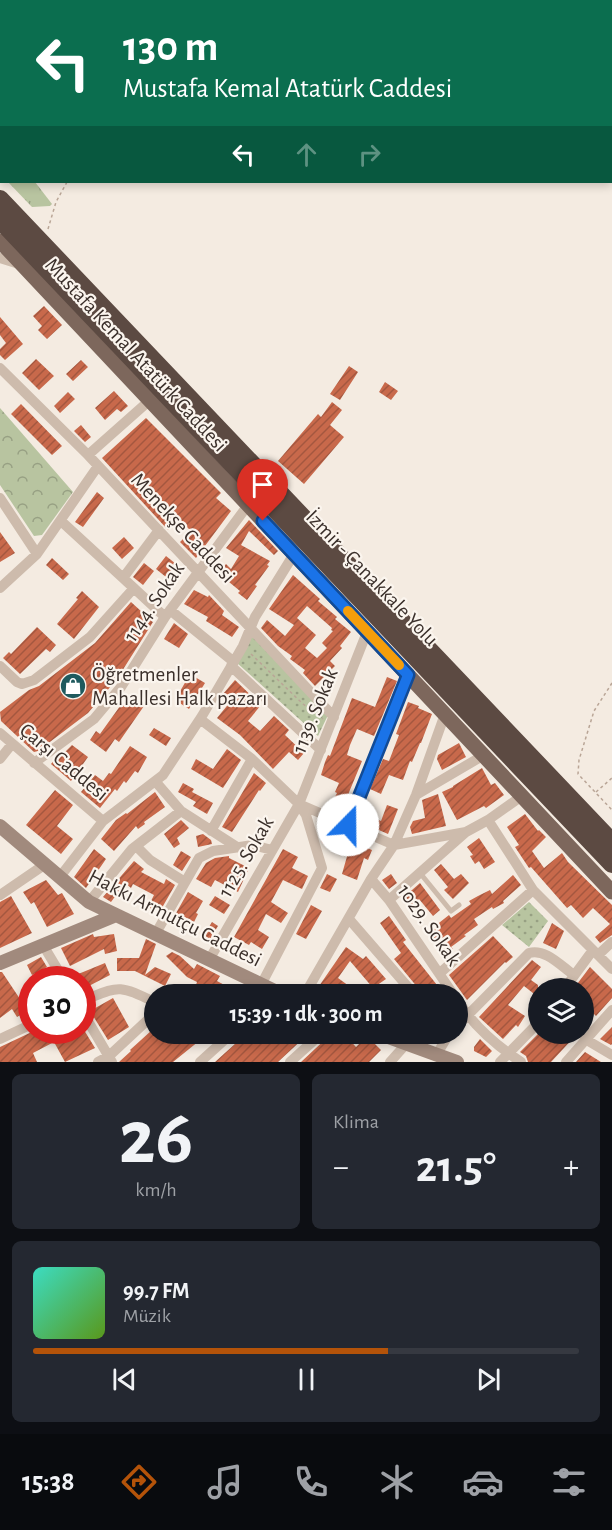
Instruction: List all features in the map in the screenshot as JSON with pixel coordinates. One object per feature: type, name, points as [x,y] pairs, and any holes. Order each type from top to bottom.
[{"type":"highway","name":"İzmir - Çanakkale Yolu","points":[[0,199],[610,839]]},
{"type":"highway","name":"İzmir - Çanakkale Yolu","points":[[0,220],[612,864]]},
{"type":"main road","name":"Mustafa Kemal Atatürk Caddesi","points":[[0,241],[612,892]]},
{"type":"main road","name":"Hakkı Armutçu Caddesi","points":[[0,826],[88,902],[156,933],[256,984]]},
{"type":"main road","points":[[0,963],[116,915]]},
{"type":"main road","points":[[410,1044],[457,1062]]},
{"type":"street","points":[[0,258],[23,266]]},
{"type":"street","name":"Menekşe Caddesi","points":[[0,368],[88,455],[159,530],[333,721]]},
{"type":"street","points":[[88,455],[150,400]]},
{"type":"street","points":[[0,588],[37,554],[98,466]]},
{"type":"street","points":[[0,498],[37,554]]},
{"type":"street","name":"1144. Sokak","points":[[34,763],[94,719],[121,687],[168,613],[248,505]]},
{"type":"street","points":[[61,521],[134,588],[232,664],[321,750]]},
{"type":"street","points":[[123,578],[159,530]]},
{"type":"street","points":[[59,878],[103,821],[163,775],[200,719],[243,646],[255,617],[294,554]]},
{"type":"street","points":[[0,666],[16,682],[22,684],[34,680],[90,637],[134,588]]},
{"type":"street","name":"1139. Sokak","points":[[299,804],[367,632]]},
{"type":"street","points":[[348,825],[408,675]]},
{"type":"street","points":[[310,984],[371,879],[394,845],[416,795],[445,714]]},
{"type":"street","points":[[200,719],[252,759],[299,804],[306,815],[322,868],[275,984]]},
{"type":"street","name":"Çarşı Caddesi","points":[[0,733],[103,821]]},
{"type":"street","points":[[0,759],[12,744]]},
{"type":"street","points":[[416,795],[484,755]]},
{"type":"street","points":[[211,831],[252,759]]},
{"type":"street","points":[[155,781],[181,811],[237,847]]},
{"type":"street","points":[[389,900],[466,832],[488,820],[522,796]]},
{"type":"street","points":[[299,804],[394,845],[466,832]]},
{"type":"street","name":"1125. Sokak","points":[[209,960],[299,804]]},
{"type":"street","points":[[88,902],[136,846],[181,811]]},
{"type":"street","points":[[488,820],[533,890],[612,969]]},
{"type":"street","points":[[156,933],[199,858],[213,851],[253,845],[272,850]]},
{"type":"street","points":[[136,846],[150,860],[185,882]]},
{"type":"street","points":[[0,895],[44,865]]},
{"type":"street","name":"1029. Sokak","points":[[371,879],[389,900],[447,984]]},
{"type":"street","points":[[440,973],[533,890]]},
{"type":"street","points":[[349,920],[405,984]]},
{"type":"street","points":[[572,978],[595,953],[612,942]]},
{"type":"street","points":[[43,945],[56,966]]},
{"type":"street","points":[[468,1015],[529,953],[535,951],[543,953],[574,975]]},
{"type":"street","points":[[96,996],[116,988],[127,988],[144,997]]},
{"type":"street","points":[[594,1029],[612,1010]]},
{"type":"street","points":[[468,1017],[521,1062]]},
{"type":"street","points":[[98,1062],[111,1059],[144,1024]]},
{"type":"street","points":[[0,1039],[18,1031]]},
{"type":"street","points":[[500,1062],[528,1033]]},
{"type":"street","points":[[96,1034],[111,1059]]},
{"type":"street","points":[[200,1062],[219,1044]]},
{"type":"street","points":[[290,1062],[310,1044]]},
{"type":"street","points":[[390,1062],[406,1044]]},
{"type":"street","points":[[437,1054],[443,1044]]},
{"type":"street","points":[[566,1062],[581,1044]]},
{"type":"street","points":[[593,1044],[612,1055]]},
{"type":"lane","points":[[420,873],[451,911],[459,905]]},
{"type":"path","points":[[42,244],[56,202],[66,183]]},
{"type":"path","points":[[243,646],[303,704],[333,721]]},
{"type":"path","points":[[612,683],[594,711],[579,760],[578,774],[612,810]]},
{"type":"path","points":[[596,792],[612,778]]},
{"type":"green space","points":[[9,183],[36,183],[52,204],[32,207]]},
{"type":"green space","points":[[0,408],[73,492],[42,535],[34,536],[0,485]]},
{"type":"green space","points":[[252,636],[328,715],[318,736],[236,662]]},
{"type":"green space","points":[[529,902],[548,921],[529,947],[502,925]]},
{"type":"building","points":[[44,306],[62,325],[47,339],[38,330],[42,326],[33,316]]},
{"type":"building","points":[[0,317],[23,344],[5,360],[0,355],[0,349],[6,343],[0,335]]},
{"type":"building","points":[[36,359],[54,376],[39,390],[22,373]]},
{"type":"building","points":[[81,360],[88,367],[73,381],[66,374]]},
{"type":"building","points":[[349,366],[358,372],[340,400],[330,394]]},
{"type":"building","points":[[385,382],[398,391],[391,400],[379,392]]},
{"type":"building","points":[[114,391],[128,406],[121,412],[117,409],[105,420],[95,408]]},
{"type":"building","points":[[68,392],[75,399],[60,413],[54,406]]},
{"type":"building","points":[[332,402],[342,410],[330,425],[344,437],[304,484],[278,461],[318,414],[321,417]]},
{"type":"building","points":[[21,404],[62,446],[52,455],[11,414]]},
{"type":"building","points":[[146,418],[221,493],[216,498],[231,511],[196,558],[180,542],[191,531],[179,519],[168,530],[102,458]]},
{"type":"building","points":[[81,425],[91,437],[85,442],[74,431]]},
{"type":"building","points":[[97,492],[104,498],[83,527],[75,522]]},
{"type":"building","points":[[249,520],[278,551],[274,555],[249,531],[241,545],[270,561],[247,600],[238,593],[240,591],[218,573],[226,564],[231,569],[239,556],[226,548]]},
{"type":"building","points":[[0,532],[15,553],[0,562]]},
{"type":"building","points":[[124,537],[134,548],[122,559],[112,548]]},
{"type":"building","points":[[166,556],[176,564],[166,577],[156,569]]},
{"type":"building","points":[[52,558],[69,574],[63,580],[46,565]]},
{"type":"building","points":[[144,563],[154,571],[143,585],[133,577]]},
{"type":"building","points":[[293,575],[320,599],[318,601],[337,617],[335,619],[351,632],[340,646],[342,648],[330,661],[335,666],[315,686],[303,673],[305,670],[290,659],[292,656],[278,646],[261,628],[267,620],[285,636],[294,625],[269,609]],"holes":[[[307,606],[333,631],[322,643],[327,648],[317,658],[305,648],[316,635],[297,618]]]},
{"type":"building","points":[[194,590],[208,597],[209,595],[224,611],[222,615],[239,627],[232,637],[206,621],[208,617],[184,604]]},
{"type":"building","points":[[82,591],[99,607],[74,639],[57,624]]},
{"type":"building","name":"Öğretmenler Mahallesi Halk pazarı","points":[[131,602],[153,622],[117,679],[88,713],[34,752],[1,721],[0,712],[29,690],[39,686],[95,643]]},
{"type":"building","points":[[174,623],[188,634],[179,648],[164,639]]},
{"type":"building","points":[[37,627],[56,645],[50,652],[46,649],[20,674],[3,658],[9,652],[11,654]]},
{"type":"building","points":[[190,674],[205,683],[189,709],[175,700]]},
{"type":"building","points":[[387,677],[397,681],[374,736],[357,729],[350,745],[347,755],[362,761],[340,814],[329,809],[339,783],[321,775],[325,762],[328,755],[330,756],[352,698],[375,707]]},
{"type":"building","points":[[235,680],[261,705],[248,721],[260,731],[274,716],[289,730],[285,735],[304,753],[298,760],[289,752],[273,769],[240,735],[217,718],[231,701],[223,694]]},
{"type":"building","points":[[128,695],[144,706],[119,742],[115,739],[106,752],[90,740],[96,731],[100,734]]},
{"type":"building","points":[[408,702],[432,714],[403,780],[389,775],[381,794],[370,789],[383,759],[389,761]]},
{"type":"building","points":[[154,728],[171,738],[166,746],[149,735]]},
{"type":"building","points":[[459,743],[466,757],[442,770],[437,759],[438,755]]},
{"type":"building","points":[[72,745],[88,757],[71,781],[51,764],[60,753],[62,755]]},
{"type":"building","points":[[130,746],[147,757],[138,773],[135,771],[126,783],[124,781],[117,791],[115,789],[100,808],[81,792],[95,775],[103,781],[109,773],[111,774]]},
{"type":"building","points":[[227,749],[241,760],[223,788],[191,769],[196,759],[213,769]]},
{"type":"building","points":[[482,768],[491,785],[495,783],[504,795],[486,808],[484,806],[457,820],[442,792]]},
{"type":"building","points":[[254,773],[266,783],[232,832],[222,827]]},
{"type":"building","points":[[183,783],[194,789],[192,792],[213,803],[207,814],[193,806],[196,802],[178,792]]},
{"type":"building","points":[[55,790],[73,805],[57,826],[73,839],[61,854],[26,825]]},
{"type":"building","points":[[155,792],[165,807],[138,829],[136,826],[114,851],[101,839],[116,820]]},
{"type":"building","points":[[438,794],[446,826],[412,834],[410,827],[413,821],[425,818],[422,800]]},
{"type":"building","points":[[387,805],[398,809],[388,834],[358,821],[362,813],[381,821]]},
{"type":"building","points":[[525,814],[538,831],[546,837],[532,851],[544,868],[562,853],[568,862],[612,905],[612,935],[600,943],[595,937],[610,924],[593,908],[583,918],[571,905],[567,908],[531,867],[529,868],[515,847],[519,845],[507,827]]},
{"type":"building","points":[[181,820],[189,828],[177,838],[180,844],[174,848],[164,834]]},
{"type":"building","points":[[324,831],[372,850],[368,860],[364,858],[357,880],[342,874],[348,853],[322,843]]},
{"type":"building","points":[[203,834],[211,840],[212,844],[198,847],[196,836]]},
{"type":"building","points":[[479,838],[495,862],[484,869],[479,861],[475,864],[470,856],[473,855],[467,847]]},
{"type":"building","points":[[94,849],[106,859],[86,888],[74,877]]},
{"type":"building","points":[[283,849],[298,857],[292,868],[308,876],[302,889],[283,880],[271,902],[288,913],[281,923],[266,914],[258,930],[269,937],[262,949],[251,942],[249,945],[234,937]]},
{"type":"building","points":[[181,851],[191,857],[182,871],[173,865]]},
{"type":"building","points":[[229,856],[249,868],[238,892],[215,880],[211,887],[196,879],[206,863],[215,858]]},
{"type":"building","points":[[134,861],[144,869],[141,872],[164,884],[166,879],[175,885],[159,913],[148,907],[154,895],[133,884],[131,888],[125,883],[111,902],[103,897]]},
{"type":"building","points":[[441,864],[454,879],[461,874],[469,883],[453,899],[444,890],[448,887],[434,870]]},
{"type":"building","points":[[327,874],[337,879],[330,892],[320,888]]},
{"type":"building","points":[[391,874],[397,883],[389,889],[382,880]]},
{"type":"building","points":[[513,875],[521,885],[503,901],[504,903],[493,909],[492,907],[474,919],[478,925],[464,935],[466,936],[451,947],[453,949],[445,955],[432,938],[435,936],[430,930],[449,915],[451,918],[471,904],[469,901],[490,890],[492,894]]},
{"type":"building","points":[[46,880],[58,895],[62,893],[74,914],[47,927],[34,902],[31,904],[23,892]]},
{"type":"building","points":[[420,883],[440,910],[433,916],[419,899],[411,906],[404,897]]},
{"type":"building","points":[[188,892],[203,901],[194,922],[183,916],[178,926],[171,922]]},
{"type":"building","points":[[11,896],[32,933],[0,948],[0,902]]},
{"type":"building","points":[[215,896],[230,905],[224,914],[209,905]]},
{"type":"building","points":[[311,905],[322,911],[306,939],[296,934]]},
{"type":"building","points":[[389,916],[406,940],[403,942],[436,984],[415,984],[394,959],[401,953],[380,923]]},
{"type":"building","points":[[212,922],[218,926],[210,939],[204,935]]},
{"type":"building","points":[[552,923],[564,931],[556,949],[543,943]]},
{"type":"building","points":[[93,934],[94,937],[114,934],[117,951],[105,954],[104,949],[70,966],[61,948]]},
{"type":"building","points":[[493,936],[513,957],[505,962],[468,999],[468,984],[455,984],[449,975]]},
{"type":"building","points":[[146,939],[156,944],[145,975],[155,967],[171,974],[166,984],[161,984],[135,971],[117,971],[117,958],[139,958]]},
{"type":"building","points":[[346,947],[363,959],[366,956],[386,979],[379,984],[370,984],[350,961],[338,978],[346,984],[320,984]]},
{"type":"building","points":[[172,952],[194,969],[197,964],[220,976],[217,981],[223,984],[196,984],[197,982],[187,977],[166,956]]},
{"type":"building","points":[[41,957],[46,966],[28,966]]},
{"type":"building","points":[[532,960],[541,967],[533,978],[528,978],[528,989],[524,986],[508,1005],[525,1016],[518,1027],[516,1025],[503,1039],[479,1017]]},
{"type":"building","points":[[105,963],[110,975],[96,982],[96,967]]},
{"type":"building","points":[[590,967],[612,989],[612,998],[596,1016],[594,1014],[594,978],[582,978]]},
{"type":"building","points":[[0,972],[2,972],[18,996],[18,1016],[12,1009],[0,1018]]},
{"type":"building","points":[[113,998],[129,1027],[108,1040],[96,1021],[96,1008]]},
{"type":"building","points":[[612,1027],[612,1044],[611,1045],[600,1039]]},
{"type":"building","points":[[144,1037],[144,1044],[195,1044],[173,1062],[119,1062]]},
{"type":"building","points":[[18,1038],[18,1044],[50,1044],[33,1053],[37,1062],[0,1062],[0,1047]]},
{"type":"building","points":[[480,1039],[492,1051],[486,1057],[474,1051]]},
{"type":"building","points":[[55,1044],[93,1044],[95,1048],[65,1062]]},
{"type":"building","points":[[235,1044],[297,1044],[278,1062],[215,1062]]},
{"type":"building","points":[[320,1044],[353,1044],[356,1047],[359,1044],[375,1044],[381,1050],[369,1062],[301,1062]]},
{"type":"building","points":[[528,1044],[568,1044],[551,1062],[528,1062],[526,1056],[520,1052]]},
{"type":"building","points":[[585,1052],[601,1062],[576,1062]]},
{"type":"slow traffic","points":[[348,611],[399,665]]},
{"type":"place","name":"Öğretmenler Mahallesi Halk pazarı","points":[[73,686]]},
{"type":"route","points":[[263,521],[408,675],[348,825]]}]
